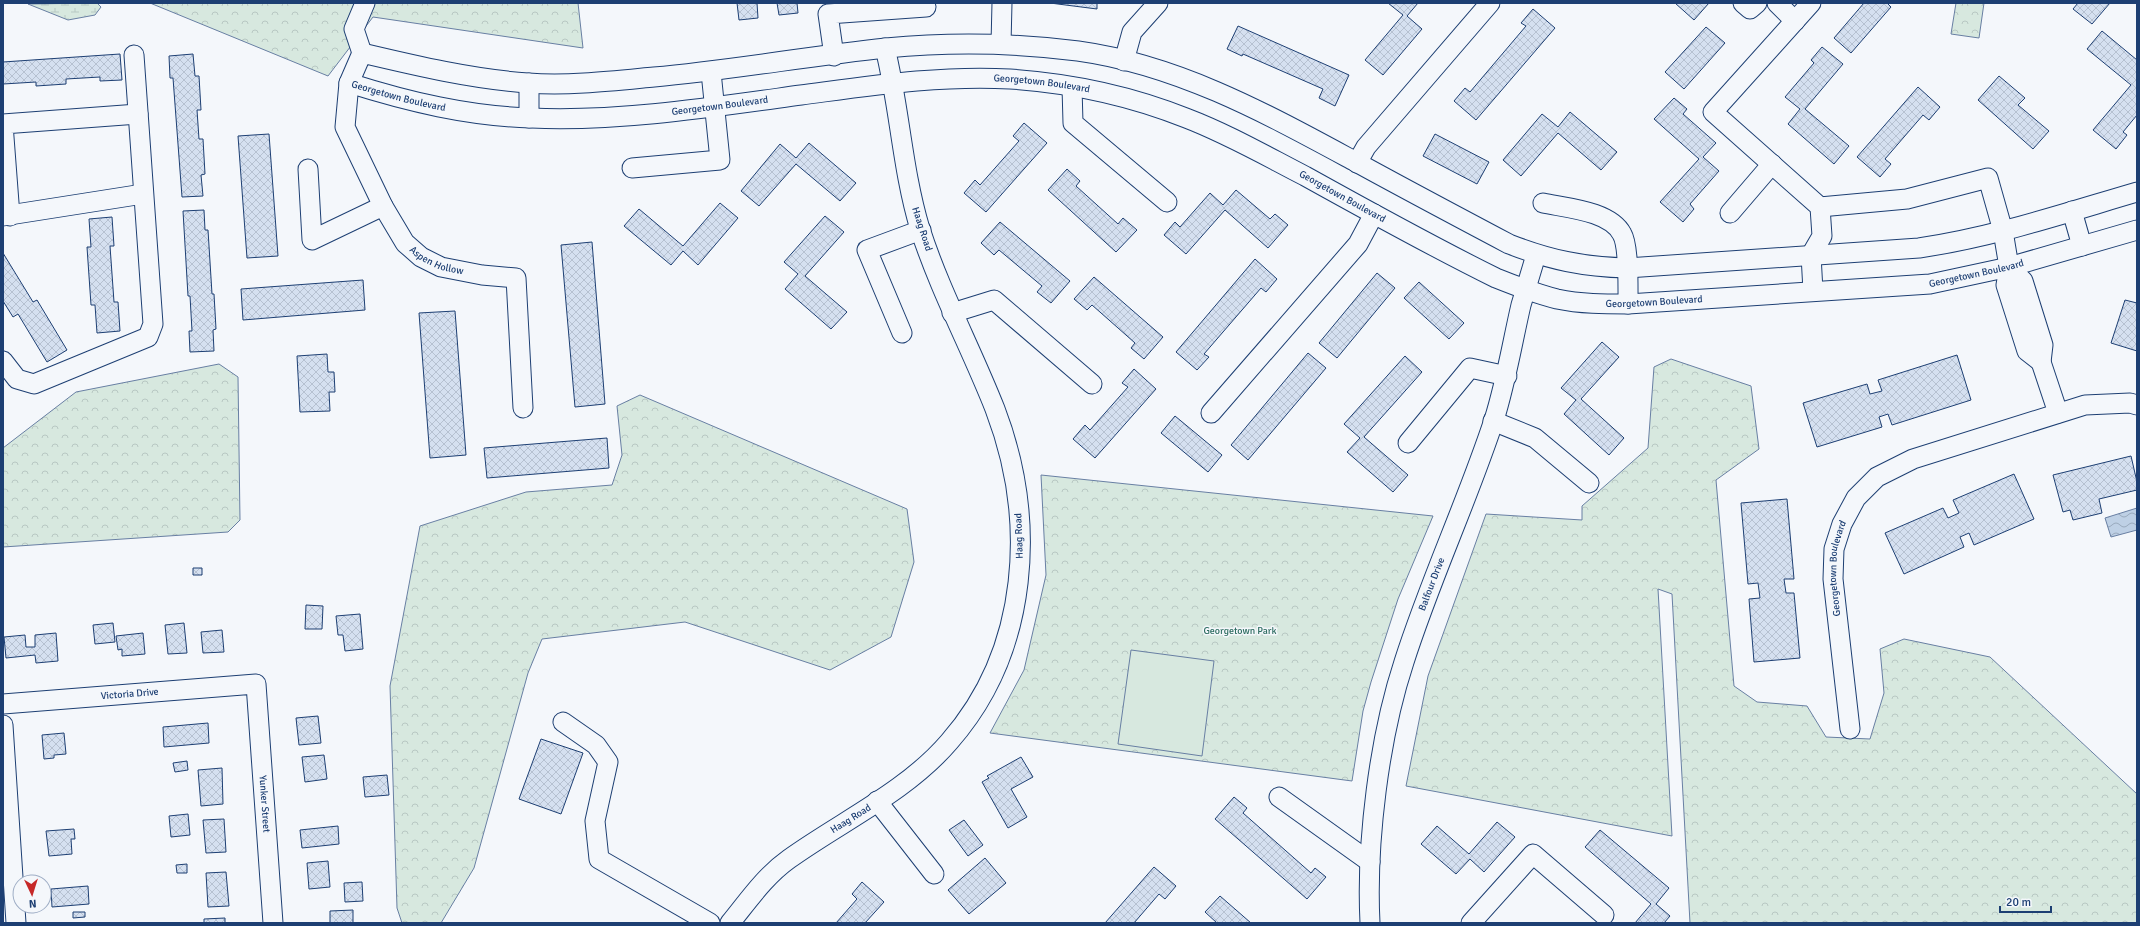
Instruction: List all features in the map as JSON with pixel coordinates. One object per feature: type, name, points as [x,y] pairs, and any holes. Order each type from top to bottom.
[{"type":"street","points":[[365,3],[354,29],[362,53],[452,74],[529,83],[590,82],[711,72],[885,48],[936,45],[1001,44],[1080,52],[1124,60],[1176,75],[1223,93],[1268,114],[1356,163],[1509,244],[1536,255],[1565,263],[1595,267],[1627,268],[1919,248],[1960,242],[2003,231],[2137,192]]},
{"type":"street","points":[[1001,44],[1002,3]]},
{"type":"street","points":[[1124,60],[1132,32],[1158,3]]},
{"type":"street","points":[[1356,163],[1366,148],[1490,3]]},
{"type":"street","points":[[1743,3],[1750,9],[1757,3]]},
{"type":"street","points":[[1777,3],[1795,21]]},
{"type":"street","points":[[1811,3],[1713,112],[1820,207],[1822,236],[1811,255],[1813,291]]},
{"type":"street","points":[[834,56],[828,14],[926,6]]},
{"type":"street","name":"Haag Road","points":[[730,923],[757,889],[786,861],[917,773],[950,741],[974,707],[996,669],[1010,627],[1019,584],[1021,544],[1018,500],[1009,456],[995,410],[952,313],[921,230],[905,173],[894,83],[885,48]]},
{"type":"street","name":"Georgetown Boulevard","points":[[362,53],[349,83],[405,101],[474,113],[529,118],[577,119],[716,106],[894,83],[946,78],[1011,79],[1072,87],[1135,101],[1185,117],[1231,137],[1461,261],[1526,290],[1558,299],[1593,304],[1628,304],[1930,284],[2009,267],[2137,230]]},
{"type":"street","points":[[3,361],[17,379],[34,384],[148,337],[153,324],[134,55]]},
{"type":"street","points":[[632,168],[720,160],[716,106],[711,72]]},
{"type":"street","name":"Aspen Hollow","points":[[349,83],[345,127],[383,206],[405,243],[421,257],[441,267],[482,275],[516,278],[523,408]]},
{"type":"street","points":[[529,83],[529,118]]},
{"type":"street","points":[[1072,87],[1073,123],[1166,202]]},
{"type":"street","points":[[138,114],[3,124],[7,216],[143,194]]},
{"type":"street","points":[[1730,213],[1772,164]]},
{"type":"street","points":[[308,169],[312,240],[383,206]]},
{"type":"street","points":[[1820,207],[1907,199],[1988,178],[2003,231],[2009,267],[2006,285],[2027,351],[2041,362],[2058,413]]},
{"type":"street","points":[[1543,203],[1601,216],[1614,223],[1623,235],[1627,268],[1628,304]]},
{"type":"street","points":[[2072,211],[2082,246]]},
{"type":"street","points":[[1211,414],[1358,244],[1374,214]]},
{"type":"street","points":[[902,333],[867,250],[921,230]]},
{"type":"street","name":"Balfour Drive","points":[[1370,923],[1370,862],[1378,783],[1387,724],[1403,662],[1493,421],[1507,376],[1526,290],[1536,255]]},
{"type":"street","points":[[952,313],[994,300],[1092,384]]},
{"type":"street","points":[[1408,443],[1470,368],[1507,376]]},
{"type":"street","name":"Georgetown Boulevard","points":[[1850,729],[1833,579],[1834,549],[1842,524],[1856,498],[1877,477],[1913,459],[2086,405],[2137,404]]},
{"type":"street","points":[[1493,421],[1535,438],[1589,483]]},
{"type":"street","name":"Victoria Drive","points":[[3,704],[256,684]]},
{"type":"street","name":"Yunker Street","points":[[256,684],[273,923]]},
{"type":"street","points":[[562,722],[596,745],[608,762],[595,821],[599,859],[710,923]]},
{"type":"street","points":[[3,725],[16,923]]},
{"type":"street","points":[[1279,797],[1370,862]]},
{"type":"street","points":[[877,801],[934,874]]},
{"type":"street","points":[[1471,923],[1533,854],[1604,915]]},
{"type":"green space","points":[[97,3],[101,7],[95,15],[68,20],[28,4]]},
{"type":"green space","points":[[150,3],[578,3],[583,48],[373,17],[328,76]]},
{"type":"green space","points":[[1956,3],[1984,3],[1979,38],[1951,34]]},
{"type":"green space","points":[[1671,359],[1751,386],[1759,449],[1716,480],[1734,686],[1757,702],[1807,706],[1826,737],[1870,739],[1884,693],[1880,649],[1904,639],[1990,657],[2137,794],[2137,923],[1690,923],[1672,594],[1658,589],[1672,836],[1406,786],[1428,676],[1486,514],[1582,520],[1582,506],[1648,448],[1654,367]]},
{"type":"green space","points":[[219,364],[238,377],[240,520],[228,532],[3,547],[3,448],[76,392]]},
{"type":"green space","points":[[640,395],[907,509],[914,562],[891,637],[830,670],[685,622],[542,639],[528,673],[474,868],[441,923],[402,923],[397,908],[390,686],[420,526],[526,492],[612,485],[622,455],[617,406]]},
{"type":"green space","name":"Georgetown Park","points":[[1041,475],[1433,516],[1398,599],[1371,682],[1363,711],[1352,781],[990,733],[1024,670],[1046,575]]},
{"type":"green space","points":[[1131,650],[1214,661],[1202,756],[1118,744]]},
{"type":"water","points":[[2137,508],[2137,530],[2111,537],[2105,518]]},
{"type":"building","points":[[737,3],[757,3],[758,18],[739,20]]},
{"type":"building","points":[[777,3],[797,3],[798,13],[779,15]]},
{"type":"building","points":[[1050,3],[1097,3],[1097,9]]},
{"type":"building","points":[[1388,3],[1418,3],[1407,16],[1422,29],[1383,75],[1365,60],[1403,15]]},
{"type":"building","points":[[1675,3],[1709,3],[1694,20]]},
{"type":"building","points":[[1864,3],[1887,3],[1891,7],[1851,53],[1834,38]]},
{"type":"building","points":[[2078,3],[2110,3],[2092,24],[2073,9]]},
{"type":"building","points":[[1533,9],[1555,28],[1476,120],[1454,101],[1465,88],[1470,92],[1526,26],[1521,23]]},
{"type":"building","points":[[1238,26],[1349,75],[1335,106],[1319,98],[1323,89],[1243,54],[1242,56],[1227,49]]},
{"type":"building","points":[[1706,27],[1725,43],[1684,89],[1665,72]]},
{"type":"building","points":[[2102,31],[2137,60],[2137,115],[2123,132],[2127,135],[2116,149],[2093,130],[2131,85],[2087,49]]},
{"type":"building","points":[[1822,47],[1843,64],[1805,109],[1849,146],[1834,164],[1788,124],[1800,109],[1785,97],[1814,63],[1811,60]]},
{"type":"building","points":[[120,54],[122,80],[100,81],[100,77],[66,79],[66,84],[36,86],[36,82],[3,84],[3,62]]},
{"type":"building","points":[[193,54],[195,76],[199,76],[201,110],[197,110],[199,139],[203,139],[205,174],[201,175],[203,196],[182,197],[173,78],[170,78],[169,56]]},
{"type":"building","points":[[1999,76],[2025,98],[2018,105],[2049,131],[2033,149],[1978,100]]},
{"type":"building","points":[[1918,87],[1940,107],[1929,120],[1923,115],[1885,159],[1891,164],[1880,177],[1857,157]]},
{"type":"building","points":[[1674,98],[1687,109],[1683,114],[1716,143],[1703,157],[1719,171],[1690,204],[1694,209],[1683,222],[1660,202],[1699,159],[1654,119]]},
{"type":"building","points":[[1570,112],[1617,152],[1601,170],[1558,133],[1521,176],[1503,160],[1542,114],[1558,127]]},
{"type":"building","points":[[1024,123],[1047,143],[986,212],[964,193],[975,180],[980,185],[1019,141],[1013,136]]},
{"type":"building","points":[[269,134],[278,256],[247,258],[238,136]]},
{"type":"building","points":[[1435,134],[1489,162],[1477,184],[1423,156]]},
{"type":"building","points":[[809,143],[856,183],[840,201],[796,164],[759,206],[741,191],[780,144],[796,158]]},
{"type":"building","points":[[1067,169],[1080,181],[1076,186],[1118,224],[1123,218],[1137,230],[1116,252],[1048,190]]},
{"type":"building","points":[[1236,190],[1270,219],[1275,214],[1288,225],[1268,248],[1225,210],[1186,254],[1164,235],[1175,222],[1180,227],[1210,193],[1223,205]]},
{"type":"building","points":[[720,203],[738,218],[698,265],[683,251],[671,265],[624,226],[639,209],[683,246]]},
{"type":"building","points":[[204,210],[205,230],[208,230],[212,294],[214,294],[216,329],[213,330],[214,351],[190,352],[189,331],[192,331],[190,296],[188,296],[183,211]]},
{"type":"building","points":[[825,216],[844,232],[805,276],[847,312],[831,329],[785,289],[798,274],[784,262]]},
{"type":"building","points":[[112,217],[114,246],[110,246],[114,302],[118,302],[120,331],[97,333],[95,305],[91,305],[87,247],[91,247],[89,219]]},
{"type":"building","points":[[1000,222],[1070,281],[1051,303],[1037,292],[1042,286],[999,250],[994,255],[981,243]]},
{"type":"building","points":[[592,242],[605,404],[575,407],[561,245]]},
{"type":"building","points":[[3,253],[33,302],[37,300],[67,350],[47,362],[18,314],[13,317],[3,301]]},
{"type":"building","points":[[1255,259],[1277,279],[1266,292],[1261,288],[1204,354],[1209,357],[1197,370],[1176,352]]},
{"type":"building","points":[[1377,273],[1395,288],[1337,358],[1319,343]]},
{"type":"building","points":[[1094,277],[1163,337],[1144,359],[1131,348],[1135,343],[1092,305],[1087,310],[1074,299]]},
{"type":"building","points":[[363,280],[365,310],[243,320],[241,289]]},
{"type":"building","points":[[1419,282],[1464,323],[1449,339],[1404,298]]},
{"type":"building","points":[[2125,300],[2137,303],[2137,351],[2111,343]]},
{"type":"building","points":[[455,311],[466,455],[430,458],[419,313]]},
{"type":"building","points":[[1602,342],[1619,357],[1581,399],[1624,438],[1609,455],[1564,414],[1576,400],[1561,388]]},
{"type":"building","points":[[1308,353],[1326,368],[1248,460],[1231,445]]},
{"type":"building","points":[[327,354],[328,372],[334,372],[335,392],[329,392],[330,411],[300,412],[297,356]]},
{"type":"building","points":[[1957,355],[1971,400],[1892,425],[1888,414],[1879,417],[1882,427],[1817,447],[1803,403],[1867,384],[1870,394],[1882,391],[1878,380]]},
{"type":"building","points":[[1405,356],[1422,372],[1364,437],[1408,475],[1393,492],[1347,452],[1360,438],[1344,424]]},
{"type":"building","points":[[1134,369],[1156,389],[1095,458],[1073,439],[1085,425],[1090,430],[1128,387],[1122,383]]},
{"type":"building","points":[[1175,416],[1222,455],[1208,472],[1161,433]]},
{"type":"building","points":[[607,438],[609,468],[487,478],[484,448]]},
{"type":"building","points":[[2131,456],[2137,482],[2137,490],[2099,499],[2102,513],[2073,520],[2070,510],[2063,512],[2053,475]]},
{"type":"building","points":[[2014,474],[2034,519],[1974,545],[1969,533],[1960,537],[1964,547],[1904,574],[1885,533],[1943,508],[1948,518],[1959,513],[1953,500]]},
{"type":"building","points":[[1787,499],[1794,579],[1784,579],[1786,593],[1794,593],[1800,658],[1754,662],[1749,599],[1760,598],[1758,583],[1748,584],[1741,503]]},
{"type":"building","points":[[193,568],[202,568],[202,575],[193,575]]},
{"type":"building","points":[[306,605],[323,606],[322,629],[305,629]]},
{"type":"building","points":[[360,614],[363,649],[345,651],[343,635],[338,635],[336,616]]},
{"type":"building","points":[[113,623],[115,642],[95,644],[93,625]]},
{"type":"building","points":[[184,623],[187,653],[168,654],[165,625]]},
{"type":"building","points":[[222,630],[224,652],[203,653],[201,632]]},
{"type":"building","points":[[56,633],[58,661],[36,663],[35,655],[6,658],[4,637],[25,635],[26,647],[35,647],[35,635]]},
{"type":"building","points":[[143,633],[145,654],[122,656],[122,649],[118,650],[116,636]]},
{"type":"building","points":[[318,716],[321,743],[299,745],[296,718]]},
{"type":"building","points":[[208,723],[209,743],[164,747],[163,727]]},
{"type":"building","points":[[64,733],[66,754],[54,755],[54,758],[44,759],[42,735]]},
{"type":"building","points":[[541,739],[583,753],[561,814],[519,799]]},
{"type":"building","points":[[324,755],[327,779],[305,782],[302,757]]},
{"type":"building","points":[[1021,757],[1033,777],[1011,789],[1027,817],[1008,828],[982,782],[989,778],[987,776]]},
{"type":"building","points":[[187,761],[188,770],[175,772],[173,763]]},
{"type":"building","points":[[222,768],[223,804],[201,806],[198,770]]},
{"type":"building","points":[[387,775],[389,795],[365,797],[363,777]]},
{"type":"building","points":[[1234,797],[1247,808],[1243,813],[1311,873],[1315,868],[1326,877],[1307,899],[1215,819]]},
{"type":"building","points":[[188,814],[190,835],[171,837],[169,816]]},
{"type":"building","points":[[224,819],[226,852],[206,853],[203,820]]},
{"type":"building","points":[[964,820],[983,845],[968,856],[949,830]]},
{"type":"building","points":[[1497,822],[1515,837],[1484,872],[1470,859],[1456,874],[1421,844],[1437,826],[1469,854]]},
{"type":"building","points":[[338,826],[339,844],[302,848],[300,830]]},
{"type":"building","points":[[74,829],[75,839],[71,839],[72,854],[49,856],[46,831]]},
{"type":"building","points":[[1600,830],[1669,888],[1656,904],[1670,916],[1664,923],[1635,923],[1651,904],[1585,847]]},
{"type":"building","points":[[985,858],[1006,883],[969,914],[948,890]]},
{"type":"building","points":[[328,861],[330,887],[309,889],[307,863]]},
{"type":"building","points":[[187,864],[187,873],[177,873],[176,865]]},
{"type":"building","points":[[1154,867],[1176,886],[1165,899],[1159,894],[1134,923],[1105,923]]},
{"type":"building","points":[[226,872],[229,906],[208,907],[206,873]]},
{"type":"building","points":[[362,882],[363,901],[345,902],[344,883]]},
{"type":"building","points":[[862,882],[884,902],[865,923],[836,923],[857,899],[852,894]]},
{"type":"building","points":[[88,886],[89,904],[52,907],[52,889]]},
{"type":"building","points":[[1220,896],[1251,923],[1217,923],[1205,912]]},
{"type":"building","points":[[353,910],[353,923],[330,923],[330,911]]},
{"type":"building","points":[[73,912],[85,912],[85,917],[73,918]]},
{"type":"building","points":[[225,918],[225,923],[204,923],[204,919]]}]
